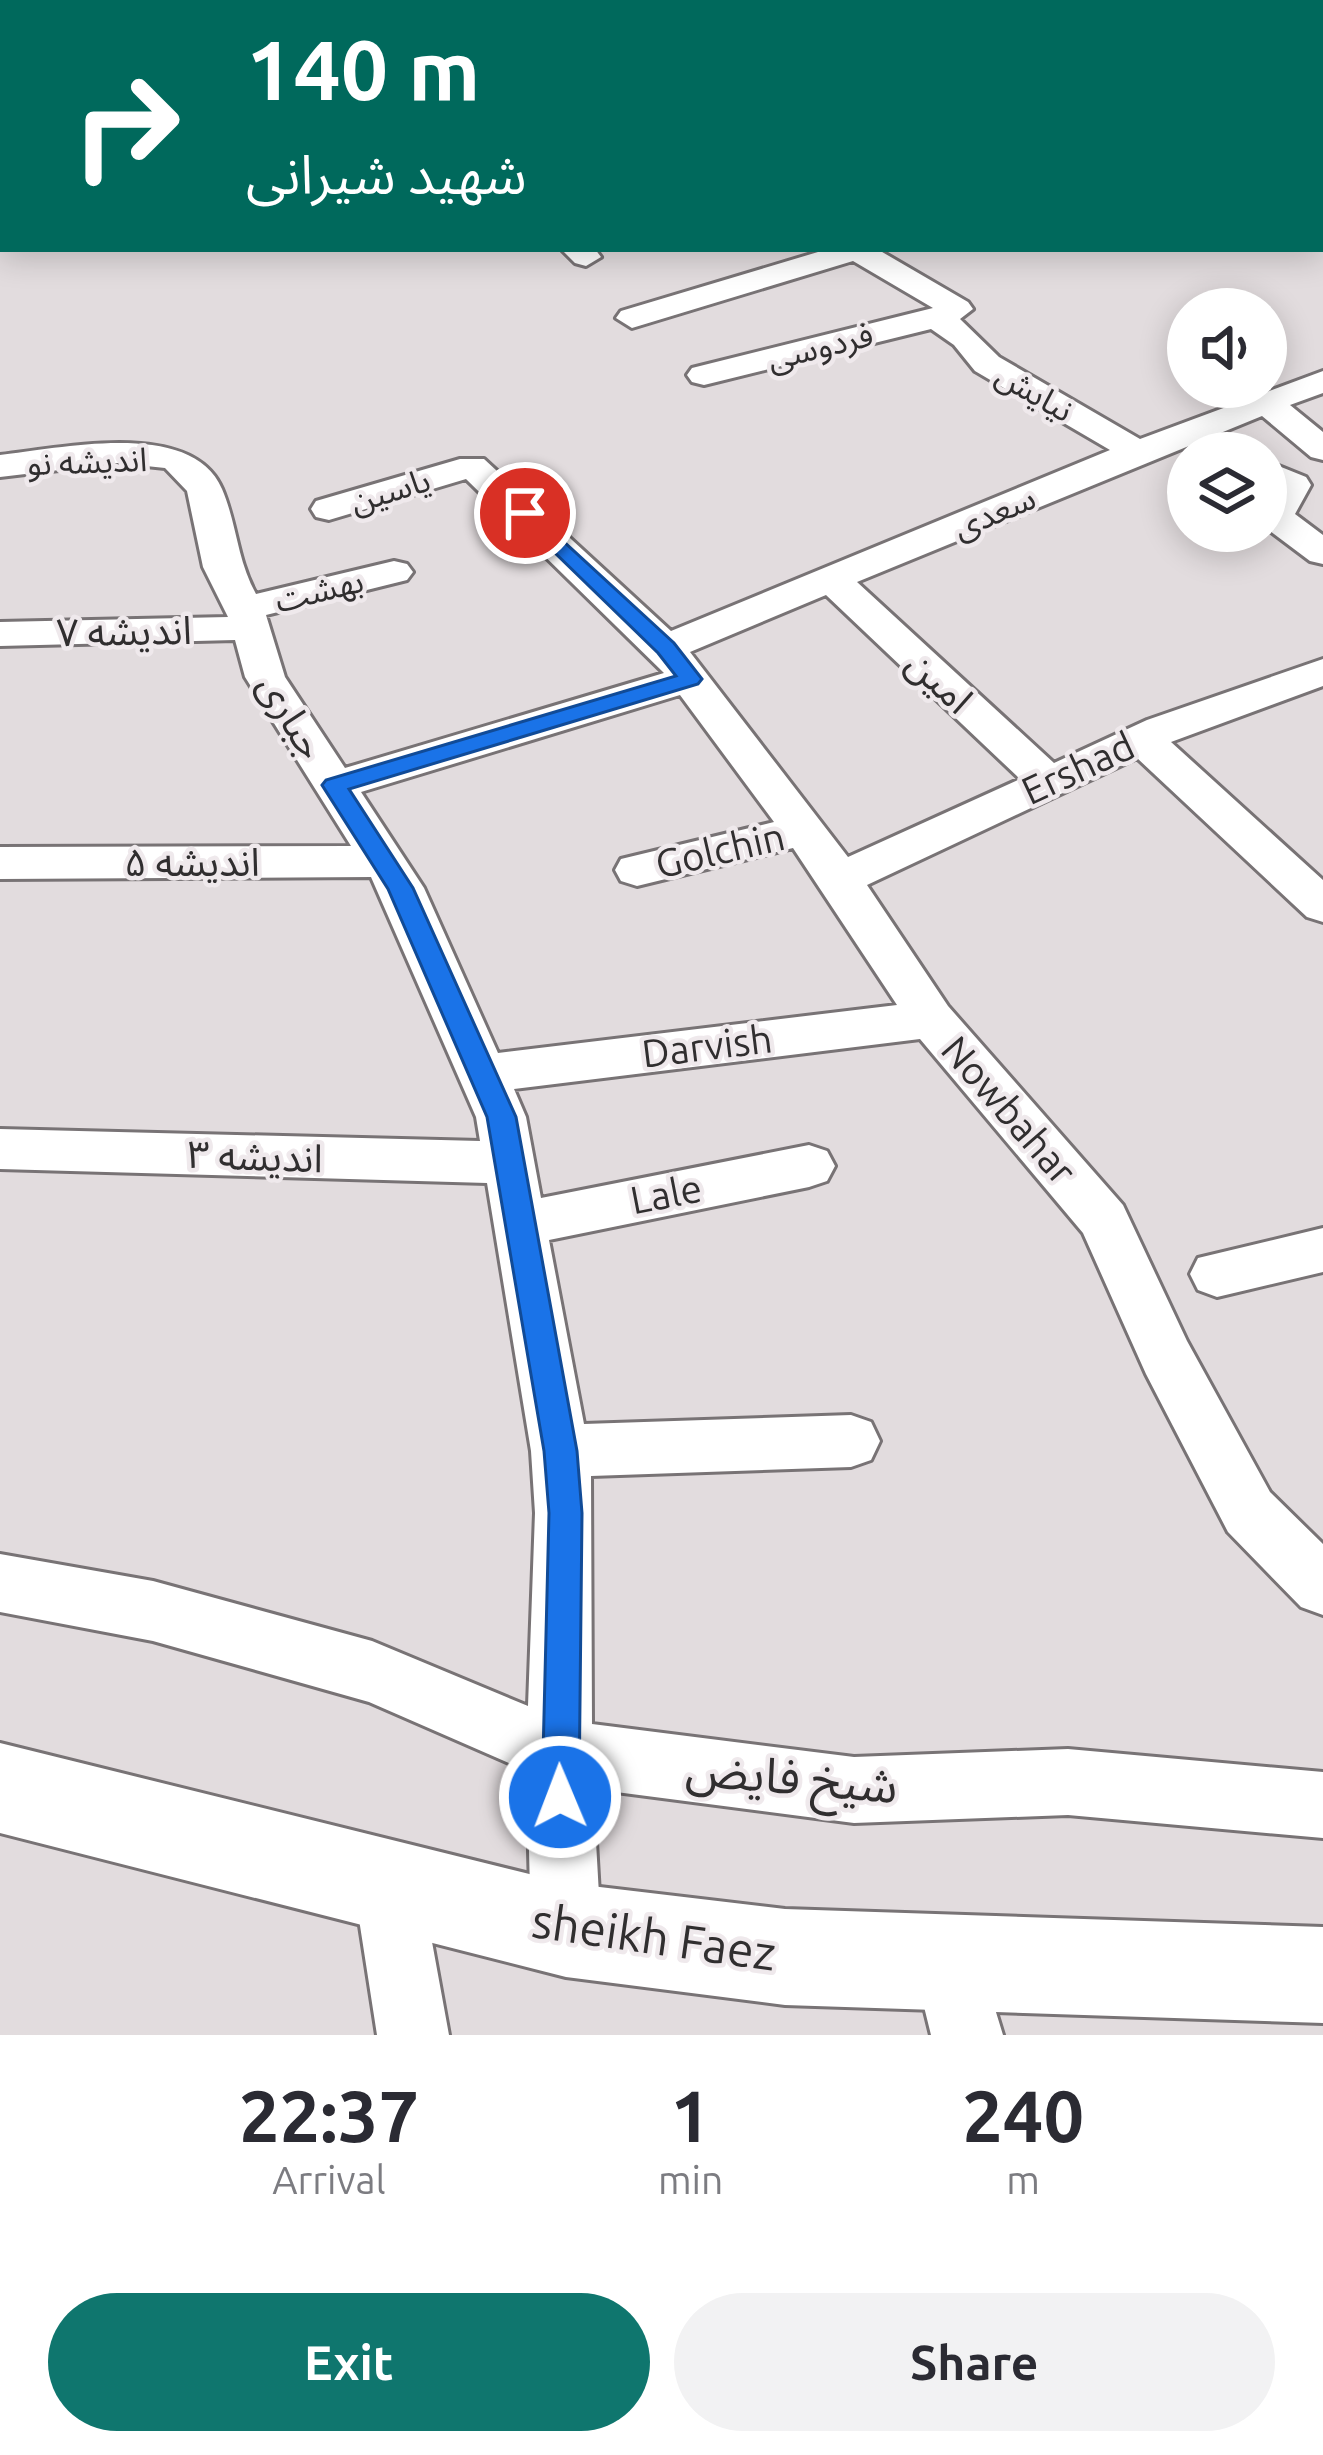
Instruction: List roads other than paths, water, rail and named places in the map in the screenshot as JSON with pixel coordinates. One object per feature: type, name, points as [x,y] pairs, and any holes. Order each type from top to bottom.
[{"type":"street","points":[[632,318],[864,254]]},
{"type":"street","name":"نیایش","points":[[864,254],[957,309],[937,318],[987,364],[1138,452]]},
{"type":"street","name":"فردوسی","points":[[704,375],[937,318]]},
{"type":"street","name":"سعدی","points":[[1287,394],[1323,381]]},
{"type":"street","name":"سعدی","points":[[1191,432],[1251,408]]},
{"type":"street","points":[[1273,408],[1323,450]]},
{"type":"street","name":"سعدی","points":[[334,785],[678,663],[832,580],[1167,441]]},
{"type":"street","name":"اندیشه نو","points":[[0,466],[118,453],[175,460]]},
{"type":"street","name":"جباری","points":[[175,460],[204,488],[222,568],[247,618],[265,677],[400,888],[501,1117],[523,1223],[566,1513],[559,1752],[566,1930]]},
{"type":"street","name":"یاسین","points":[[328,509],[472,466],[678,663]]},
{"type":"street","points":[[1287,526],[1323,553]]},
{"type":"street","name":"بهشت","points":[[247,618],[394,572]]},
{"type":"street","name":"امین","points":[[832,580],[1049,782]]},
{"type":"street","name":"اندیشه ۷","points":[[0,634],[247,618]]},
{"type":"street","name":"Nowbahar","points":[[678,663],[840,879],[931,1019],[1105,1220],[1166,1357],[1249,1511],[1323,1586]]},
{"type":"street","name":"Ershad","points":[[840,879],[1142,739],[1323,672]]},
{"type":"street","points":[[1142,739],[1323,906]]},
{"type":"street","name":"Golchin","points":[[637,870],[804,830]]},
{"type":"street","name":"اندیشه ۵","points":[[0,863],[383,861]]},
{"type":"street","name":"Darvish","points":[[484,1074],[931,1019]]},
{"type":"street","name":"اندیشه ۳","points":[[0,1149],[511,1162]]},
{"type":"street","name":"Lale","points":[[523,1223],[809,1166]]},
{"type":"street","points":[[1217,1274],[1323,1250]]},
{"type":"street","points":[[560,1451],[850,1441]]},
{"type":"street","name":"شیخ فایض","points":[[0,1583],[153,1611],[372,1672],[559,1752],[854,1790],[1068,1782],[1323,1805]]},
{"type":"street","name":"sheikh Faez","points":[[0,1788],[566,1930],[785,1957],[958,1998],[1323,1975]]},
{"type":"street","points":[[388,1887],[413,2035]]}]
